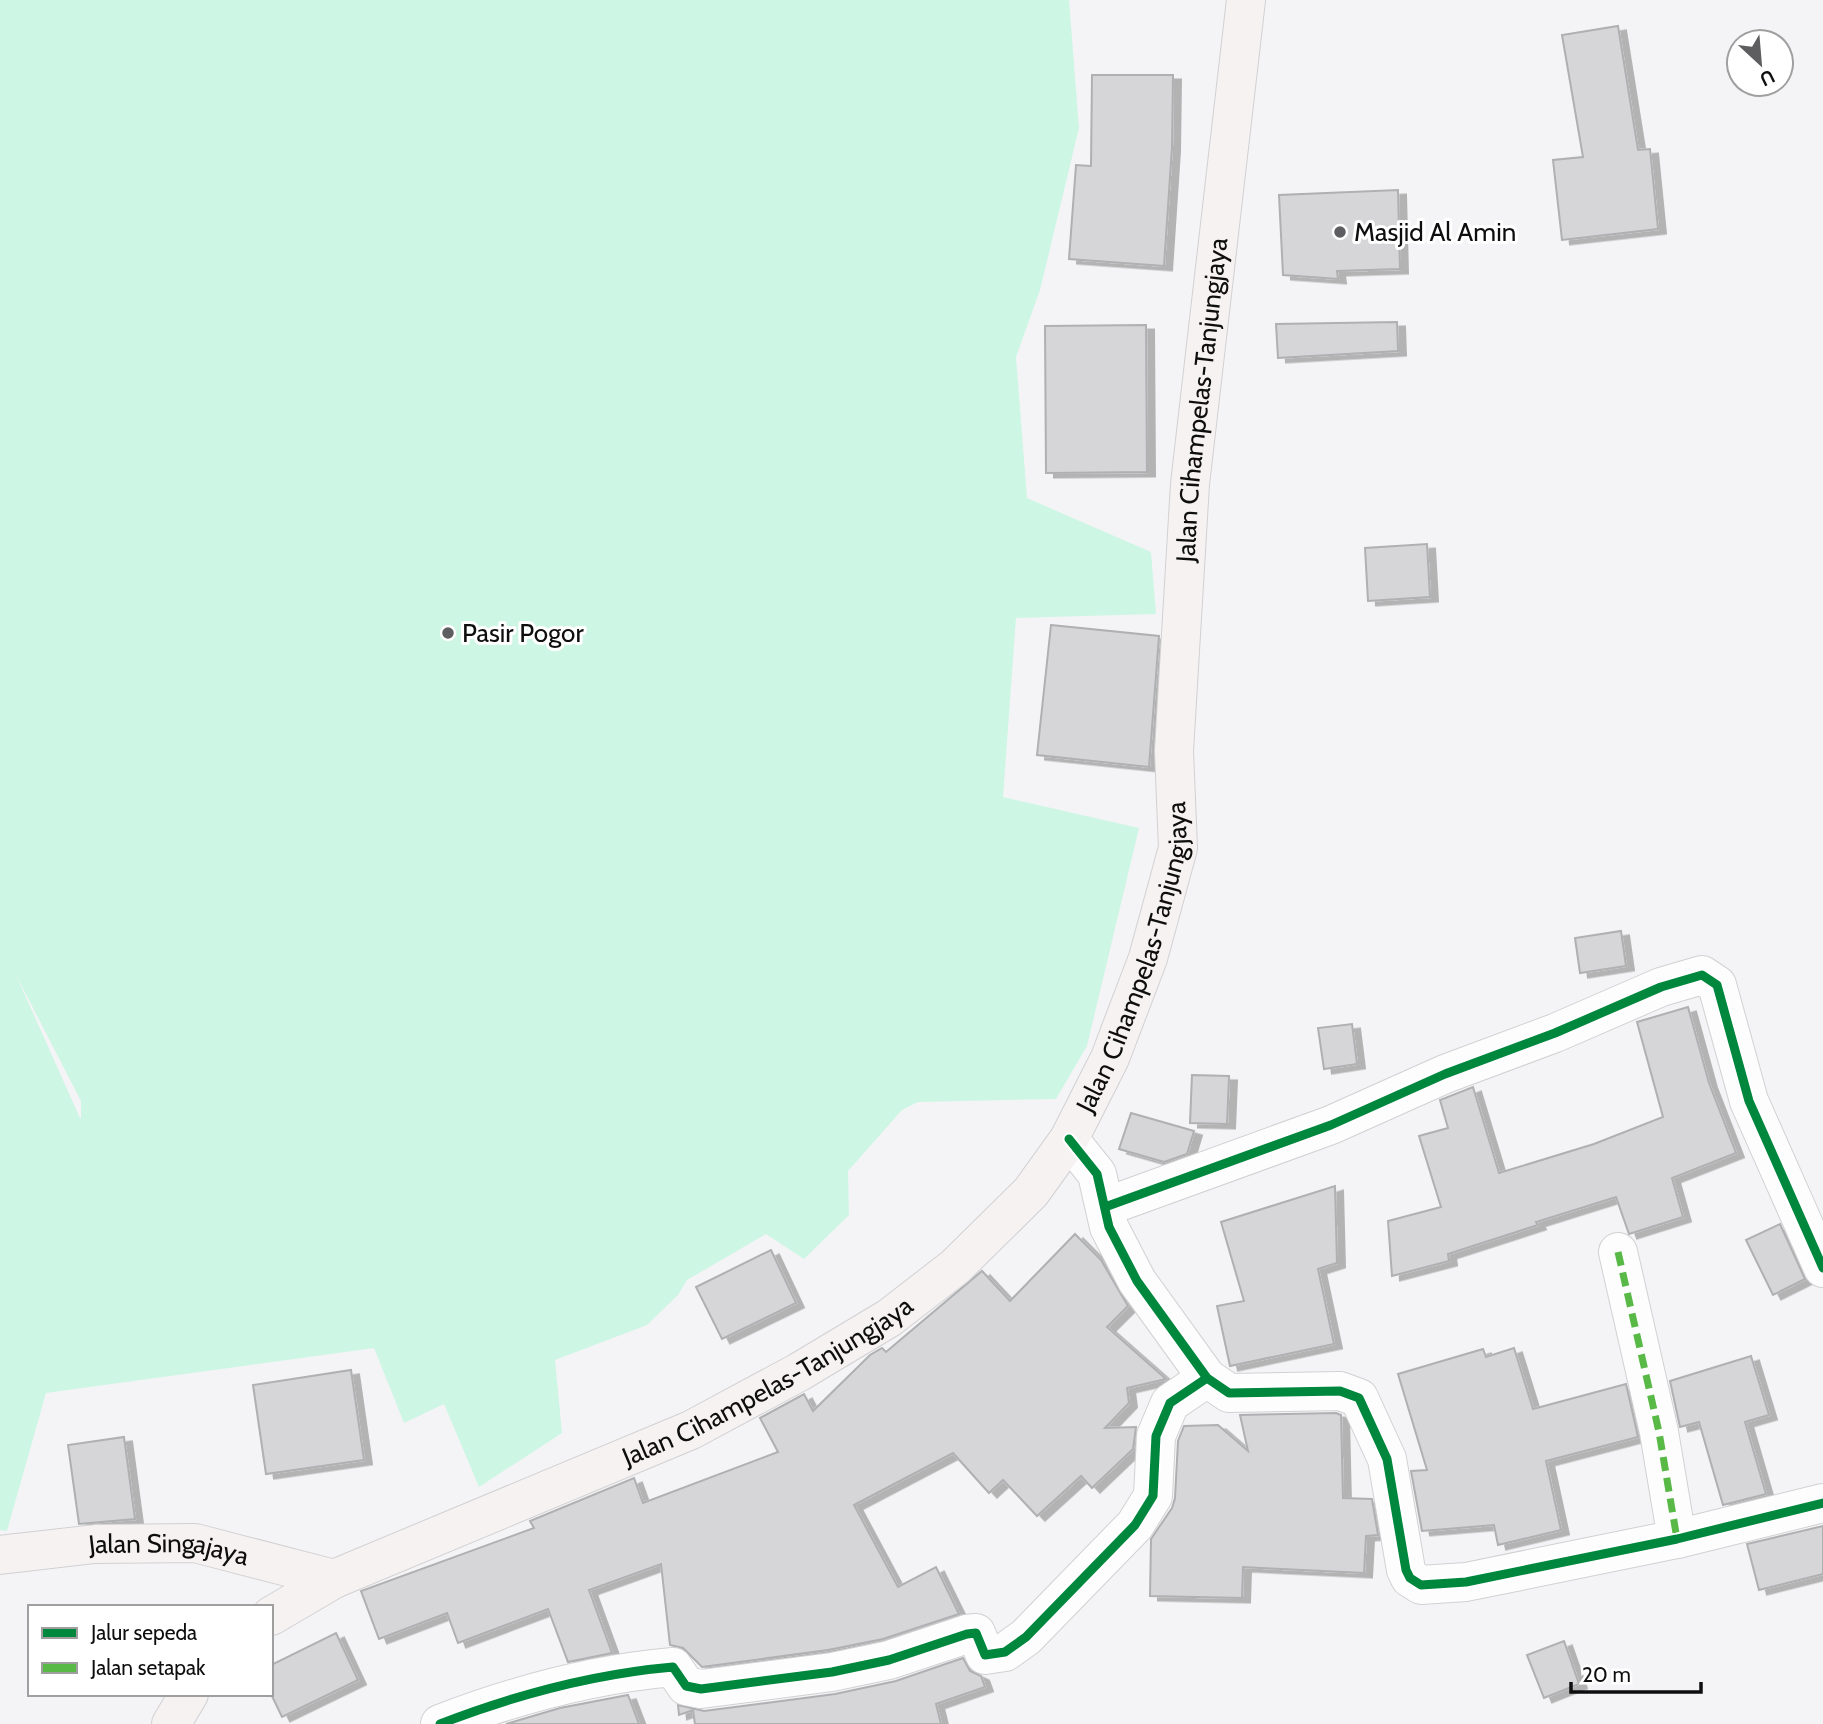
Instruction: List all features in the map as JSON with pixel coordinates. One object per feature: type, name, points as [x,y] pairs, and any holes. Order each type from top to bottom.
[{"type":"main road","name":"Jalan Cihampelas-Tanjungjaya","points":[[273,1615],[334,1579],[691,1430],[799,1372],[878,1325],[955,1268],[1031,1192],[1069,1139],[1110,1058],[1148,958],[1178,848],[1174,751],[1190,484],[1246,0]]},
{"type":"main road","name":"Jalan Singajaya","points":[[0,1555],[95,1544],[195,1543],[334,1579]]},
{"type":"main road","points":[[171,1724],[188,1696]]},
{"type":"street","points":[[1105,1207],[1331,1125],[1445,1074],[1555,1033],[1661,987],[1702,975],[1717,985],[1749,1101],[1823,1268]]},
{"type":"street","points":[[1069,1139],[1097,1174],[1109,1227],[1137,1281],[1207,1378],[1229,1393],[1340,1391],[1359,1398],[1387,1459],[1405,1570],[1410,1578],[1421,1585],[1466,1582],[1677,1539],[1823,1503]]},
{"type":"street","points":[[1618,1252],[1659,1432],[1677,1539]]},
{"type":"street","points":[[440,1724],[538,1692],[626,1671],[673,1667],[686,1686],[701,1689],[832,1672],[889,1660],[967,1634],[976,1633],[985,1655],[1004,1652],[1026,1637],[1135,1525],[1153,1496],[1156,1436],[1170,1403],[1207,1378]]},
{"type":"green space","points":[[0,0],[1069,0],[1079,128],[1040,290],[1016,357],[1027,498],[1151,552],[1156,614],[1016,618],[1003,797],[1139,828],[1087,1046],[1056,1099],[918,1102],[902,1110],[848,1171],[849,1215],[804,1259],[766,1234],[687,1280],[678,1295],[647,1325],[555,1360],[562,1433],[479,1487],[444,1404],[404,1423],[374,1348],[46,1393],[7,1531],[0,1530]],"holes":[[[16,975],[81,1101],[81,1119]]]},
{"type":"building","points":[[1618,26],[1638,150],[1650,149],[1658,229],[1562,240],[1553,160],[1583,157],[1562,35]]},
{"type":"building","points":[[1092,75],[1173,75],[1172,147],[1164,266],[1069,259],[1076,165],[1091,166]]},
{"type":"building","name":"Masjid Al Amin","points":[[1398,190],[1400,269],[1337,271],[1338,279],[1283,275],[1279,195]]},
{"type":"building","points":[[1397,322],[1398,351],[1278,358],[1276,324]]},
{"type":"building","points":[[1146,325],[1147,472],[1046,473],[1045,326]]},
{"type":"building","points":[[1427,544],[1430,597],[1368,601],[1365,548]]},
{"type":"building","points":[[1051,625],[1159,636],[1149,767],[1037,755]]},
{"type":"building","points":[[1621,931],[1626,966],[1580,973],[1575,938]]},
{"type":"building","points":[[1688,1007],[1709,1083],[1736,1153],[1672,1178],[1683,1217],[1629,1234],[1616,1197],[1448,1254],[1449,1261],[1392,1276],[1388,1221],[1441,1207],[1419,1136],[1448,1128],[1440,1100],[1473,1087],[1499,1173],[1594,1144],[1663,1117],[1637,1022]]},
{"type":"building","points":[[1352,1024],[1357,1064],[1324,1069],[1318,1028]]},
{"type":"building","points":[[1192,1075],[1229,1076],[1227,1124],[1190,1123]]},
{"type":"building","points":[[1131,1113],[1194,1131],[1187,1154],[1164,1162],[1119,1149]]},
{"type":"building","points":[[1335,1186],[1337,1263],[1318,1269],[1334,1344],[1230,1366],[1217,1306],[1244,1301],[1221,1222]]},
{"type":"building","points":[[1780,1224],[1805,1279],[1773,1295],[1746,1240]]},
{"type":"building","points":[[1075,1234],[1101,1260],[1128,1306],[1107,1327],[1166,1379],[1127,1388],[1129,1403],[1105,1428],[1136,1427],[1133,1449],[1092,1488],[1081,1476],[1037,1516],[1003,1480],[989,1493],[953,1453],[854,1505],[898,1587],[936,1567],[959,1614],[883,1639],[828,1650],[702,1667],[683,1648],[670,1645],[661,1564],[589,1590],[612,1653],[568,1662],[548,1609],[458,1643],[447,1613],[379,1639],[361,1591],[534,1528],[530,1521],[634,1478],[643,1503],[778,1452],[760,1418],[804,1394],[813,1411],[870,1355],[882,1348],[886,1352],[982,1271],[1010,1301]]},
{"type":"building","points":[[771,1250],[796,1303],[722,1339],[696,1287]]},
{"type":"building","points":[[1514,1348],[1533,1409],[1626,1384],[1638,1437],[1546,1461],[1561,1530],[1498,1545],[1494,1525],[1422,1531],[1411,1471],[1427,1470],[1398,1374],[1483,1349],[1486,1357]]},
{"type":"building","points":[[1751,1356],[1769,1415],[1745,1422],[1766,1494],[1723,1505],[1699,1422],[1680,1427],[1670,1381]]},
{"type":"building","points":[[351,1370],[364,1460],[266,1474],[253,1385]]},
{"type":"building","points":[[1240,1415],[1341,1415],[1343,1498],[1372,1499],[1378,1535],[1366,1536],[1364,1573],[1243,1567],[1242,1598],[1150,1596],[1151,1539],[1172,1508],[1175,1498],[1178,1441],[1184,1426],[1218,1425],[1248,1451]]},
{"type":"building","points":[[124,1437],[135,1519],[79,1524],[68,1445]]},
{"type":"building","points":[[1823,1526],[1823,1574],[1759,1590],[1747,1544]]},
{"type":"building","points":[[336,1633],[358,1680],[282,1717],[272,1696],[273,1664]]},
{"type":"building","points":[[1564,1641],[1579,1684],[1544,1698],[1527,1655]]},
{"type":"building","points":[[963,1658],[970,1671],[981,1676],[985,1687],[936,1704],[941,1724],[695,1724],[693,1710],[679,1715],[678,1705],[704,1711],[835,1694],[896,1681]]},
{"type":"building","points":[[628,1695],[639,1724],[506,1724],[560,1708]]},
{"type":"marked path","points":[[1618,1252],[1659,1432],[1677,1539]]},
{"type":"cycle path","points":[[1105,1207],[1331,1125],[1445,1074],[1555,1033],[1661,987],[1702,975],[1717,985],[1749,1101],[1823,1268]]},
{"type":"cycle path","points":[[1069,1139],[1097,1174],[1109,1227],[1137,1281],[1207,1378],[1229,1393],[1340,1391],[1359,1398],[1387,1459],[1406,1570],[1410,1578],[1421,1585],[1466,1582],[1677,1539],[1823,1503]]},
{"type":"cycle path","points":[[440,1724],[555,1687],[643,1670],[673,1667],[686,1686],[701,1689],[832,1672],[889,1660],[967,1634],[976,1633],[985,1655],[1005,1652],[1026,1637],[1135,1525],[1153,1496],[1156,1436],[1170,1403],[1207,1378]]},
{"type":"place","name":"Masjid Al Amin","points":[[1340,232]]},
{"type":"place","name":"Pasir Pogor","points":[[448,633]]}]
